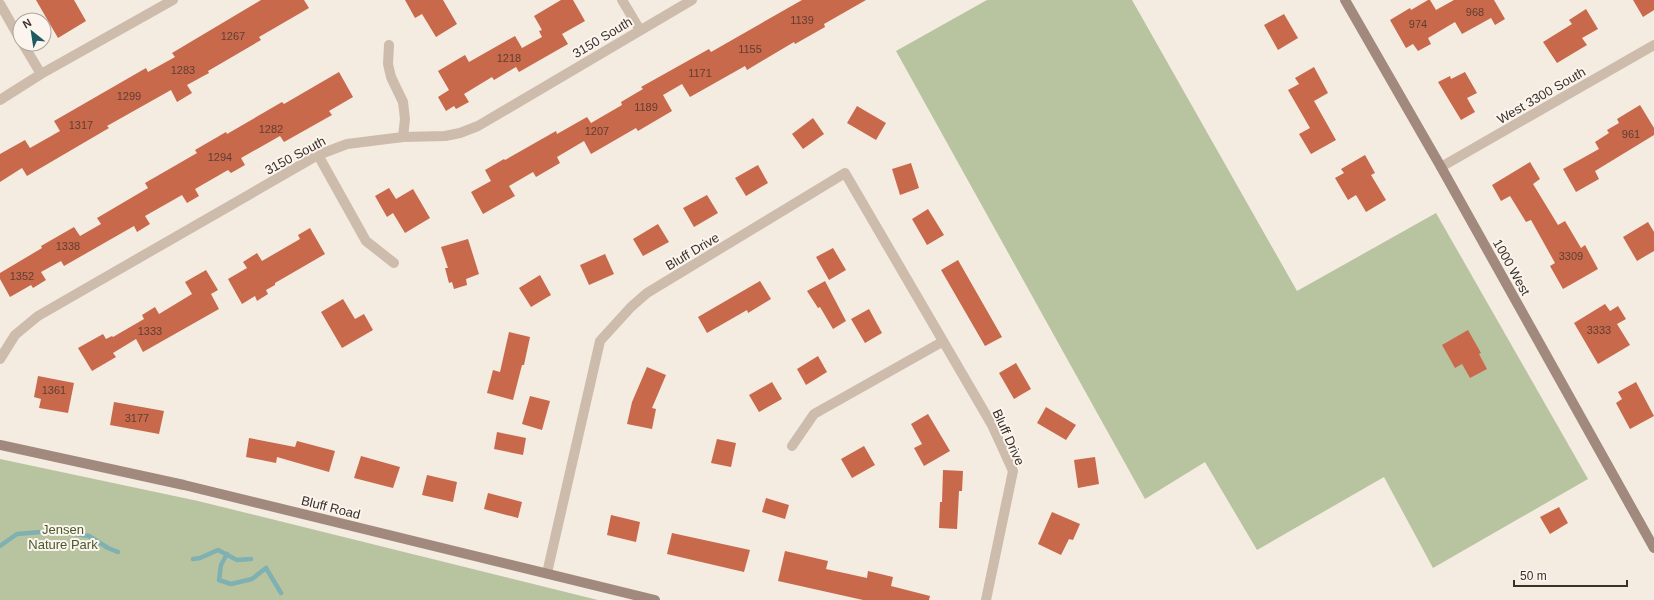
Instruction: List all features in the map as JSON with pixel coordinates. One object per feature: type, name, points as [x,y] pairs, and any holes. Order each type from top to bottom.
[{"type":"main road","name":"1000 West","points":[[1344,0],[1441,167],[1654,548]]},
{"type":"main road","name":"Bluff Road","points":[[0,445],[184,486],[654,600]]},
{"type":"street","points":[[0,100],[41,74],[173,0]]},
{"type":"street","points":[[622,0],[640,30]]},
{"type":"street","name":"3150 South","points":[[0,359],[15,335],[38,316],[318,155],[347,144],[403,137],[445,136],[460,133],[478,126],[692,0]]},
{"type":"street","points":[[0,4],[12,25]]},
{"type":"street","points":[[389,45],[388,64],[391,77],[403,102],[405,119],[403,137]]},
{"type":"street","name":"West 3300 South","points":[[1441,167],[1654,45]]},
{"type":"street","points":[[28,52],[41,74]]},
{"type":"street","points":[[318,155],[366,241],[394,263]]},
{"type":"street","name":"Bluff Drive","points":[[547,573],[600,340],[631,307],[647,293],[845,173],[942,342],[992,425],[1013,471],[986,600]]},
{"type":"street","points":[[792,446],[814,414],[942,342]]},
{"type":"green space","points":[[987,0],[1132,0],[1297,291],[1436,213],[1588,479],[1433,568],[1384,477],[1257,550],[1205,462],[1145,499],[896,51]]},
{"type":"green space","name":"Jensen Nature Park","points":[[0,459],[198,501],[598,600],[0,600]]},
{"type":"building","points":[[36,0],[74,0],[86,21],[58,38],[52,28],[52,12],[43,12]]},
{"type":"building","points":[[261,0],[304,0],[309,8],[259,37],[261,40],[187,85],[192,93],[177,102],[171,90],[107,126],[109,128],[27,176],[22,168],[0,182],[0,154],[25,140],[30,148],[60,131],[54,121],[146,68],[148,72],[175,57],[172,53]]},
{"type":"building","points":[[405,0],[443,0],[457,24],[436,37],[422,14],[415,18]]},
{"type":"building","points":[[561,0],[573,0],[585,21],[562,34],[568,44],[519,72],[516,67],[494,80],[492,77],[464,94],[469,102],[456,109],[454,106],[446,111],[438,97],[449,90],[438,71],[465,55],[469,62],[515,36],[522,48],[542,37],[539,31],[542,30],[534,16]]},
{"type":"building","points":[[802,0],[866,0],[824,24],[825,27],[795,44],[794,42],[747,70],[745,66],[690,97],[682,84],[663,95],[672,111],[638,131],[636,128],[591,154],[584,141],[557,157],[560,163],[536,177],[533,172],[509,186],[515,196],[483,214],[471,192],[491,181],[485,170],[556,131],[557,134],[587,117],[591,123],[622,105],[621,102],[643,89],[641,87],[709,49],[711,52]]},
{"type":"building","points":[[1430,0],[1436,10],[1454,0],[1494,0],[1505,19],[1495,25],[1491,18],[1462,34],[1455,22],[1428,38],[1431,44],[1418,51],[1413,44],[1406,48],[1390,20],[1410,8],[1411,10]]},
{"type":"building","points":[[1633,0],[1654,0],[1654,10],[1643,17]]},
{"type":"building","points":[[1586,9],[1598,29],[1582,38],[1587,45],[1557,63],[1543,42],[1572,24],[1569,20]]},
{"type":"building","points":[[1284,14],[1298,38],[1278,50],[1264,25]]},
{"type":"building","points":[[1314,67],[1328,93],[1314,101],[1336,140],[1311,154],[1299,134],[1310,128],[1288,90],[1299,84],[1295,78]]},
{"type":"building","points":[[339,72],[353,97],[329,111],[332,115],[284,142],[280,136],[241,158],[245,165],[231,173],[228,170],[195,189],[199,196],[187,203],[182,195],[145,216],[150,224],[137,232],[134,226],[64,266],[61,261],[41,272],[46,280],[33,288],[31,285],[10,297],[0,279],[0,273],[42,248],[41,246],[74,227],[80,236],[101,224],[97,218],[148,188],[145,183],[197,153],[195,150],[226,132],[227,134],[282,102],[284,104]]},
{"type":"building","points":[[1465,72],[1477,93],[1467,98],[1475,112],[1461,120],[1438,82],[1450,76],[1451,79]]},
{"type":"building","points":[[1640,105],[1654,128],[1654,135],[1595,171],[1599,179],[1576,192],[1563,169],[1599,149],[1595,142],[1609,133],[1607,130],[1619,123],[1617,119]]},
{"type":"building","points":[[857,106],[886,123],[876,140],[847,123]]},
{"type":"building","points":[[813,118],[824,134],[803,149],[792,134]]},
{"type":"building","points":[[1365,155],[1375,173],[1371,175],[1386,200],[1366,212],[1356,195],[1348,200],[1335,178],[1344,173],[1341,169]]},
{"type":"building","points":[[1530,162],[1540,179],[1533,184],[1558,225],[1565,221],[1581,248],[1585,245],[1598,269],[1563,289],[1550,266],[1555,263],[1531,220],[1526,222],[1510,196],[1501,201],[1492,185]]},
{"type":"building","points":[[911,163],[919,188],[900,195],[892,169]]},
{"type":"building","points":[[758,165],[768,183],[746,196],[735,178]]},
{"type":"building","points":[[389,188],[396,199],[413,189],[430,218],[405,233],[393,213],[387,217],[375,196]]},
{"type":"building","points":[[707,195],[718,213],[694,227],[683,208]]},
{"type":"building","points":[[928,209],[944,235],[927,245],[912,219]]},
{"type":"building","points":[[1648,222],[1654,232],[1654,251],[1637,261],[1623,237]]},
{"type":"building","points":[[658,224],[669,242],[643,256],[633,239]]},
{"type":"building","points":[[310,228],[325,254],[275,283],[275,285],[266,290],[268,294],[257,301],[255,296],[242,304],[228,279],[247,268],[243,262],[257,253],[262,261],[300,239],[298,235]]},
{"type":"building","points":[[468,239],[479,274],[466,279],[467,285],[454,289],[452,282],[449,283],[445,268],[448,268],[441,247]]},
{"type":"building","points":[[833,248],[846,270],[829,280],[816,257]]},
{"type":"building","points":[[605,254],[614,274],[589,285],[580,265]]},
{"type":"building","points":[[958,260],[1002,337],[985,346],[941,270]]},
{"type":"building","points":[[206,270],[218,290],[211,294],[219,309],[143,352],[136,339],[113,353],[116,357],[92,371],[78,348],[103,334],[106,339],[112,336],[113,337],[144,319],[142,315],[155,307],[159,314],[192,294],[185,282]]},
{"type":"building","points":[[540,275],[551,295],[531,307],[519,288]]},
{"type":"building","points":[[760,281],[771,299],[748,313],[747,310],[707,333],[698,317]]},
{"type":"building","points":[[825,281],[846,321],[833,329],[820,307],[818,308],[807,291]]},
{"type":"building","points":[[343,299],[355,319],[364,314],[373,330],[342,348],[321,312]]},
{"type":"building","points":[[1605,304],[1610,311],[1618,306],[1626,319],[1617,324],[1630,345],[1598,364],[1574,323]]},
{"type":"building","points":[[869,309],[882,333],[865,343],[851,319]]},
{"type":"building","points":[[1468,330],[1481,353],[1479,354],[1487,369],[1470,378],[1462,364],[1455,368],[1442,345]]},
{"type":"building","points":[[509,332],[530,337],[524,365],[522,365],[513,400],[487,393],[493,370],[500,372]]},
{"type":"building","points":[[818,356],[827,372],[806,385],[797,369]]},
{"type":"building","points":[[1016,363],[1031,389],[1014,399],[999,373]]},
{"type":"building","points":[[647,367],[666,375],[652,408],[656,409],[652,429],[627,424],[632,402]]},
{"type":"building","points":[[38,376],[74,383],[68,413],[39,408],[41,399],[34,397]]},
{"type":"building","points":[[772,382],[782,399],[759,412],[749,395]]},
{"type":"building","points":[[1636,382],[1654,416],[1630,429],[1616,403],[1622,399],[1618,392]]},
{"type":"building","points":[[530,396],[550,401],[542,430],[522,424]]},
{"type":"building","points":[[114,402],[164,411],[159,434],[110,425]]},
{"type":"building","points":[[1046,407],[1076,425],[1066,440],[1037,423]]},
{"type":"building","points":[[928,414],[950,451],[924,466],[914,448],[922,444],[911,424]]},
{"type":"building","points":[[497,432],[526,438],[523,455],[494,449]]},
{"type":"building","points":[[249,438],[295,447],[297,441],[335,451],[329,472],[277,457],[276,463],[246,457]]},
{"type":"building","points":[[717,439],[736,443],[731,467],[711,463]]},
{"type":"building","points":[[864,446],[875,465],[852,478],[841,459]]},
{"type":"building","points":[[361,456],[400,467],[393,488],[354,478]]},
{"type":"building","points":[[1095,457],[1099,484],[1078,488],[1074,460]]},
{"type":"building","points":[[943,470],[963,471],[962,491],[959,491],[957,529],[939,528],[940,502],[942,502]]},
{"type":"building","points":[[427,475],[457,482],[453,502],[422,495]]},
{"type":"building","points":[[488,493],[522,502],[518,518],[484,509]]},
{"type":"building","points":[[766,498],[789,505],[785,519],[762,512]]},
{"type":"building","points":[[1559,507],[1568,523],[1550,534],[1540,517]]},
{"type":"building","points":[[1052,512],[1080,524],[1073,540],[1069,539],[1061,555],[1038,544]]},
{"type":"building","points":[[611,515],[640,522],[636,542],[607,535]]},
{"type":"building","points":[[672,533],[750,550],[744,572],[667,554]]},
{"type":"building","points":[[785,551],[828,561],[826,569],[867,578],[868,571],[893,577],[891,586],[930,596],[929,600],[863,600],[778,581]]},
{"type":"waterway","points":[[0,546],[17,534],[53,531],[89,536],[108,548],[118,552]]},
{"type":"waterway","points":[[193,559],[200,558],[218,550],[237,560],[251,559]]},
{"type":"waterway","points":[[227,554],[221,565],[219,580],[231,584],[252,579],[266,568],[281,593]]}]
